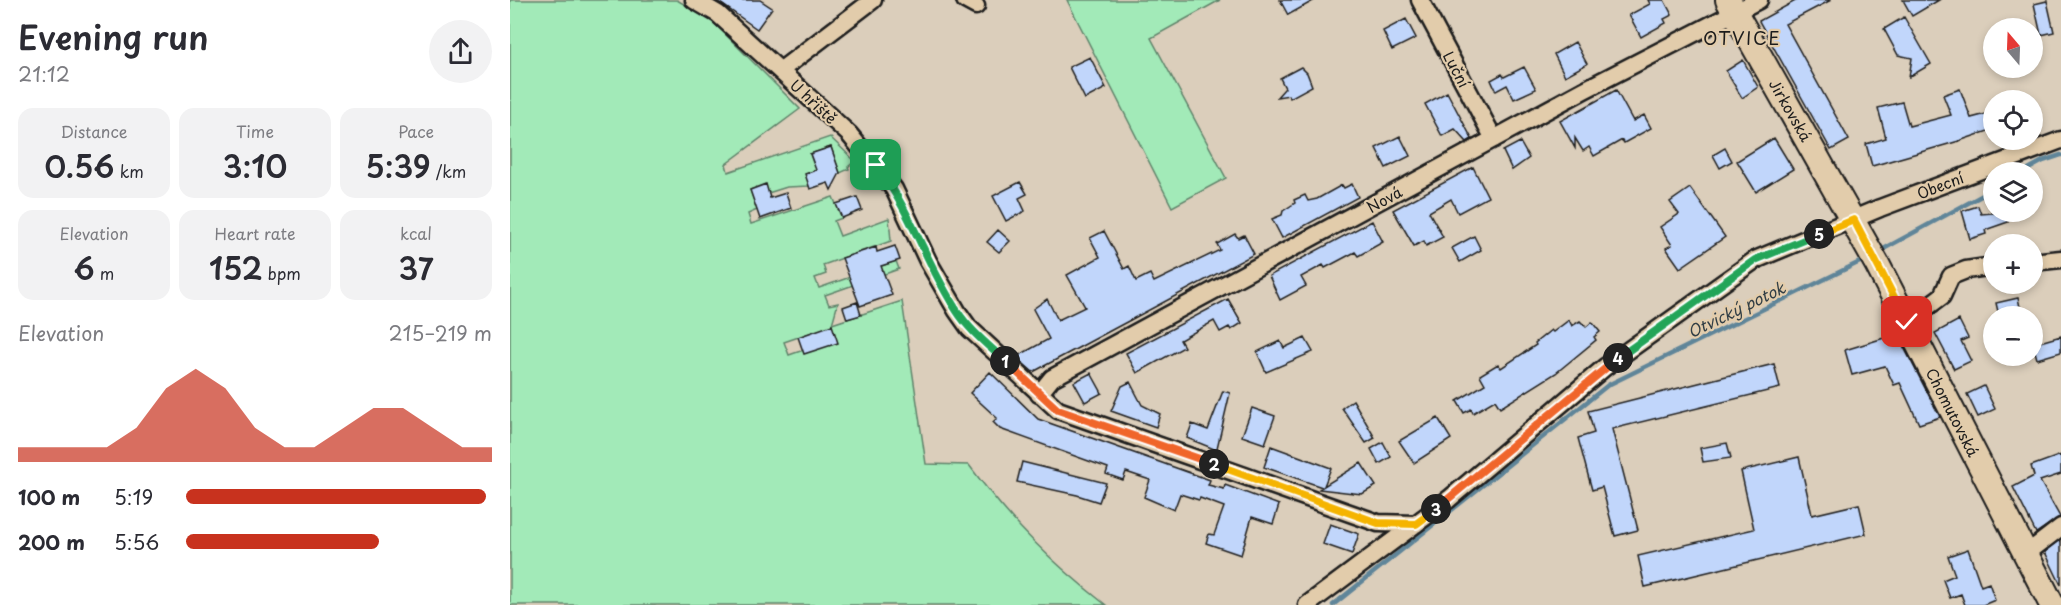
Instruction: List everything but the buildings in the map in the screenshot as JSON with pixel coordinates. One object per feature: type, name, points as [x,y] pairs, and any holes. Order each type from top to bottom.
[{"type":"main road","name":"Jirkovská","points":[[1731,6],[1859,230]]},
{"type":"main road","name":"Chomutovská","points":[[1859,230],[2052,605]]},
{"type":"street","name":"U hřiště","points":[[694,0],[718,14],[849,134],[894,189],[928,261],[969,327],[1058,410],[1378,523],[1416,524]]},
{"type":"street","points":[[781,70],[873,0]]},
{"type":"street","name":"Luční","points":[[1419,0],[1494,139]]},
{"type":"street","name":"Nová","points":[[1039,394],[1052,378],[1494,139],[1731,6],[1759,0]]},
{"type":"street","name":"Obecní","points":[[1307,605],[1449,499],[1605,367],[1755,260],[1859,230],[2061,140]]},
{"type":"street","points":[[2043,261],[2061,259]]},
{"type":"street","points":[[1907,322],[1942,296],[1951,276],[1966,270],[1983,268]]},
{"type":"street","points":[[2026,554],[2061,527]]},
{"type":"green space","points":[[510,0],[677,0],[711,20],[800,109],[726,164],[728,172],[830,137],[855,161],[848,167],[849,169],[840,173],[831,147],[810,154],[813,163],[819,169],[809,186],[787,187],[768,193],[765,184],[750,190],[757,210],[748,214],[751,224],[833,197],[842,218],[834,221],[840,236],[889,218],[891,241],[823,265],[826,274],[815,278],[819,288],[896,261],[899,269],[825,295],[829,305],[838,303],[832,324],[902,301],[926,464],[969,465],[1016,523],[1067,573],[1106,605],[510,605]],"holes":[[[816,331],[821,344],[789,355],[784,342]]]},
{"type":"green space","points":[[1067,0],[1220,0],[1151,38],[1226,178],[1172,207]]},
{"type":"waterway","name":"Otvický potok","points":[[2041,162],[2061,155]]},
{"type":"waterway","name":"Otvický potok","points":[[1878,252],[1983,195]]},
{"type":"waterway","name":"Otvický potok","points":[[1333,605],[1608,385],[1866,259]]},
{"type":"district","name":"OTVICE","points":[[1742,37]]},
{"type":"route","points":[[876,165],[894,189],[928,261],[957,311],[969,327],[1058,410],[1378,523],[1416,524],[1449,499],[1605,367],[1755,260],[1854,220],[1907,322]]}]
